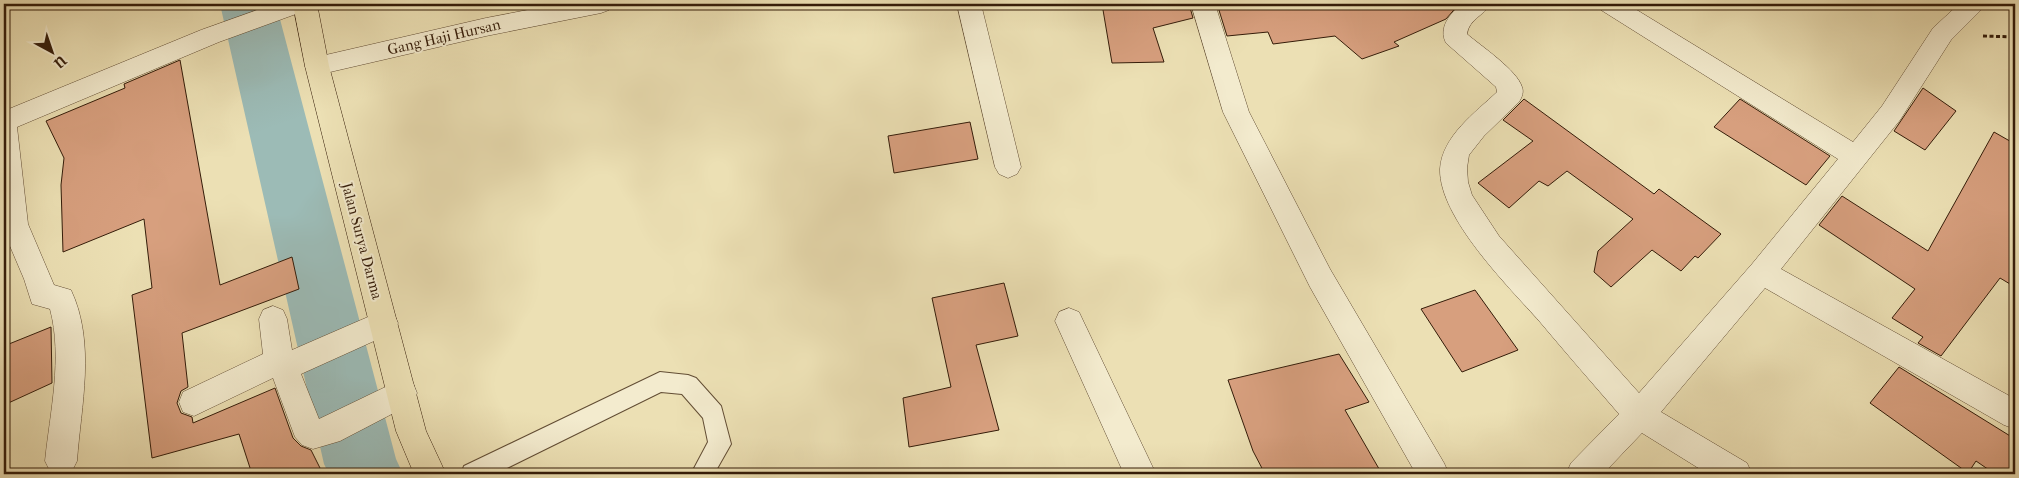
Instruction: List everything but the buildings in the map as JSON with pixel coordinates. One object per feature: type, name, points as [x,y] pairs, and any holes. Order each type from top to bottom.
[{"type":"main road","name":"Jalan Surya Darma","points":[[305,4],[317,66],[384,323],[391,399],[412,431],[430,474]]},
{"type":"street","points":[[60,461],[71,354],[68,320],[61,299],[42,295],[38,279],[14,224],[4,121],[210,36],[299,4]]},
{"type":"street","name":"Gang Haji Hursan","points":[[317,66],[601,4]]},
{"type":"street","points":[[969,4],[1008,167]]},
{"type":"street","points":[[1203,4],[1236,112],[1320,278],[1433,474]]},
{"type":"street","points":[[1478,4],[1460,19],[1454,28],[1455,37],[1505,80],[1510,87],[1510,95],[1464,141],[1456,156],[1452,174],[1458,194],[1470,217],[1489,244],[1639,415],[1736,474]]},
{"type":"street","points":[[1608,4],[1855,156]]},
{"type":"street","points":[[1582,474],[1639,415],[1762,272],[1891,113],[1942,34],[1973,4]]},
{"type":"street","points":[[1762,272],[2015,415]]},
{"type":"street","points":[[273,319],[306,427],[313,435],[329,431],[391,399]]},
{"type":"street","points":[[1070,321],[1140,474]]},
{"type":"street","points":[[194,402],[384,323]]},
{"type":"lane","points":[[472,474],[660,382],[688,386],[713,413],[720,444],[702,474]]},
{"type":"waterway","points":[[248,4],[361,464],[366,474]]}]
